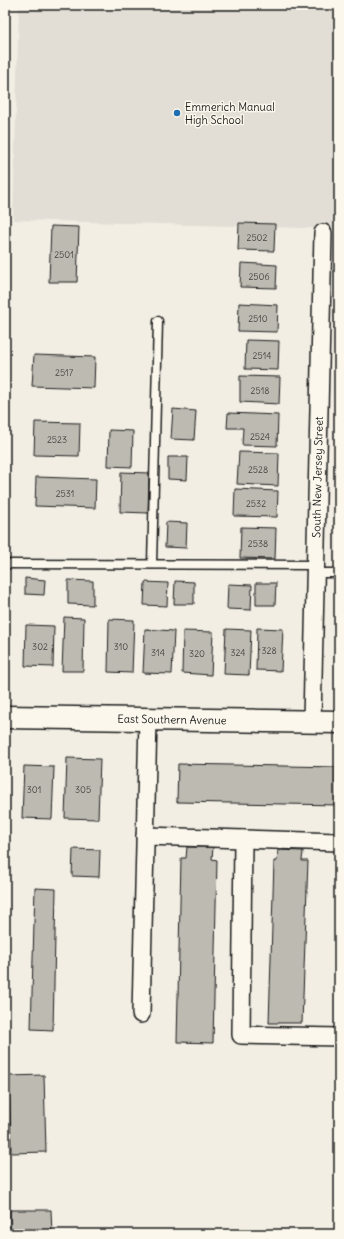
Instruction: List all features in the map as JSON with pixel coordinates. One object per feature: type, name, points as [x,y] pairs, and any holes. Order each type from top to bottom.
[{"type":"street","name":"South New Jersey Street","points":[[312,721],[323,233]]},
{"type":"street","name":"East Southern Avenue","points":[[5,717],[339,722]]},
{"type":"street","points":[[140,1014],[148,720]]},
{"type":"street","points":[[145,836],[339,842]]},
{"type":"street","points":[[243,839],[241,1035],[339,1037]]},
{"type":"lane","points":[[152,564],[158,322]]},
{"type":"lane","points":[[5,564],[152,564],[315,569],[339,573]]},
{"type":"shaded area","name":"Emmerich Manual High School","points":[[19,5],[339,5],[339,229],[13,220]]},
{"type":"building","points":[[239,223],[275,224],[274,251],[238,250]]},
{"type":"building","points":[[51,226],[79,227],[77,282],[49,282]]},
{"type":"building","points":[[241,263],[277,265],[276,288],[240,287]]},
{"type":"building","points":[[239,303],[278,305],[277,332],[238,331]]},
{"type":"building","points":[[246,340],[279,341],[278,370],[245,369]]},
{"type":"building","points":[[34,355],[95,357],[94,388],[32,386]]},
{"type":"building","points":[[240,376],[280,377],[279,404],[240,402]]},
{"type":"building","points":[[173,409],[196,411],[194,440],[171,439]]},
{"type":"building","points":[[228,413],[278,415],[277,446],[242,445],[243,428],[227,428]]},
{"type":"building","points":[[35,422],[80,423],[79,456],[34,455]]},
{"type":"building","points":[[109,430],[133,431],[132,467],[108,466]]},
{"type":"building","points":[[239,452],[279,453],[278,486],[237,484]]},
{"type":"building","points":[[168,457],[188,457],[187,480],[168,479]]},
{"type":"building","points":[[121,472],[149,473],[148,513],[120,512]]},
{"type":"building","points":[[36,477],[96,479],[95,508],[35,506]]},
{"type":"building","points":[[235,489],[278,491],[277,517],[234,516]]},
{"type":"building","points":[[166,522],[187,523],[186,548],[165,547]]},
{"type":"building","points":[[241,527],[276,528],[275,559],[240,558]]},
{"type":"building","points":[[25,578],[45,580],[44,595],[25,594]]},
{"type":"building","points":[[68,580],[93,581],[93,605],[68,604]]},
{"type":"building","points":[[175,581],[194,582],[194,604],[174,604]]},
{"type":"building","points":[[145,582],[168,583],[167,606],[144,605]]},
{"type":"building","points":[[256,583],[276,583],[275,605],[256,605]]},
{"type":"building","points":[[228,584],[252,585],[251,610],[227,609]]},
{"type":"building","points":[[64,617],[84,618],[83,671],[62,671]]},
{"type":"building","points":[[109,619],[134,620],[132,673],[108,672]]},
{"type":"building","points":[[26,625],[54,626],[53,667],[25,666]]},
{"type":"building","points":[[257,628],[283,629],[281,671],[256,670]]},
{"type":"building","points":[[145,629],[174,631],[172,674],[143,673]]},
{"type":"building","points":[[226,629],[251,630],[249,675],[224,674]]},
{"type":"building","points":[[183,631],[213,632],[211,675],[182,673]]},
{"type":"building","points":[[67,758],[100,759],[98,819],[65,818]]},
{"type":"building","points":[[178,764],[339,767],[339,805],[177,802]]},
{"type":"building","points":[[24,766],[54,767],[52,819],[22,818]]},
{"type":"building","points":[[187,847],[213,847],[212,859],[217,860],[213,1043],[177,1042],[181,858],[186,858]]},
{"type":"building","points":[[73,849],[100,850],[99,877],[72,876]]},
{"type":"building","points":[[278,850],[303,851],[302,861],[308,861],[302,1023],[269,1023],[274,861],[277,861]]},
{"type":"building","points":[[35,888],[56,889],[53,1030],[31,1029]]},
{"type":"building","points":[[44,1075],[46,1152],[11,1153],[9,1076]]},
{"type":"building","points":[[10,1210],[51,1210],[52,1234],[10,1234]]},
{"type":"place","name":"Emmerich Manual High School","points":[[177,113]]}]
